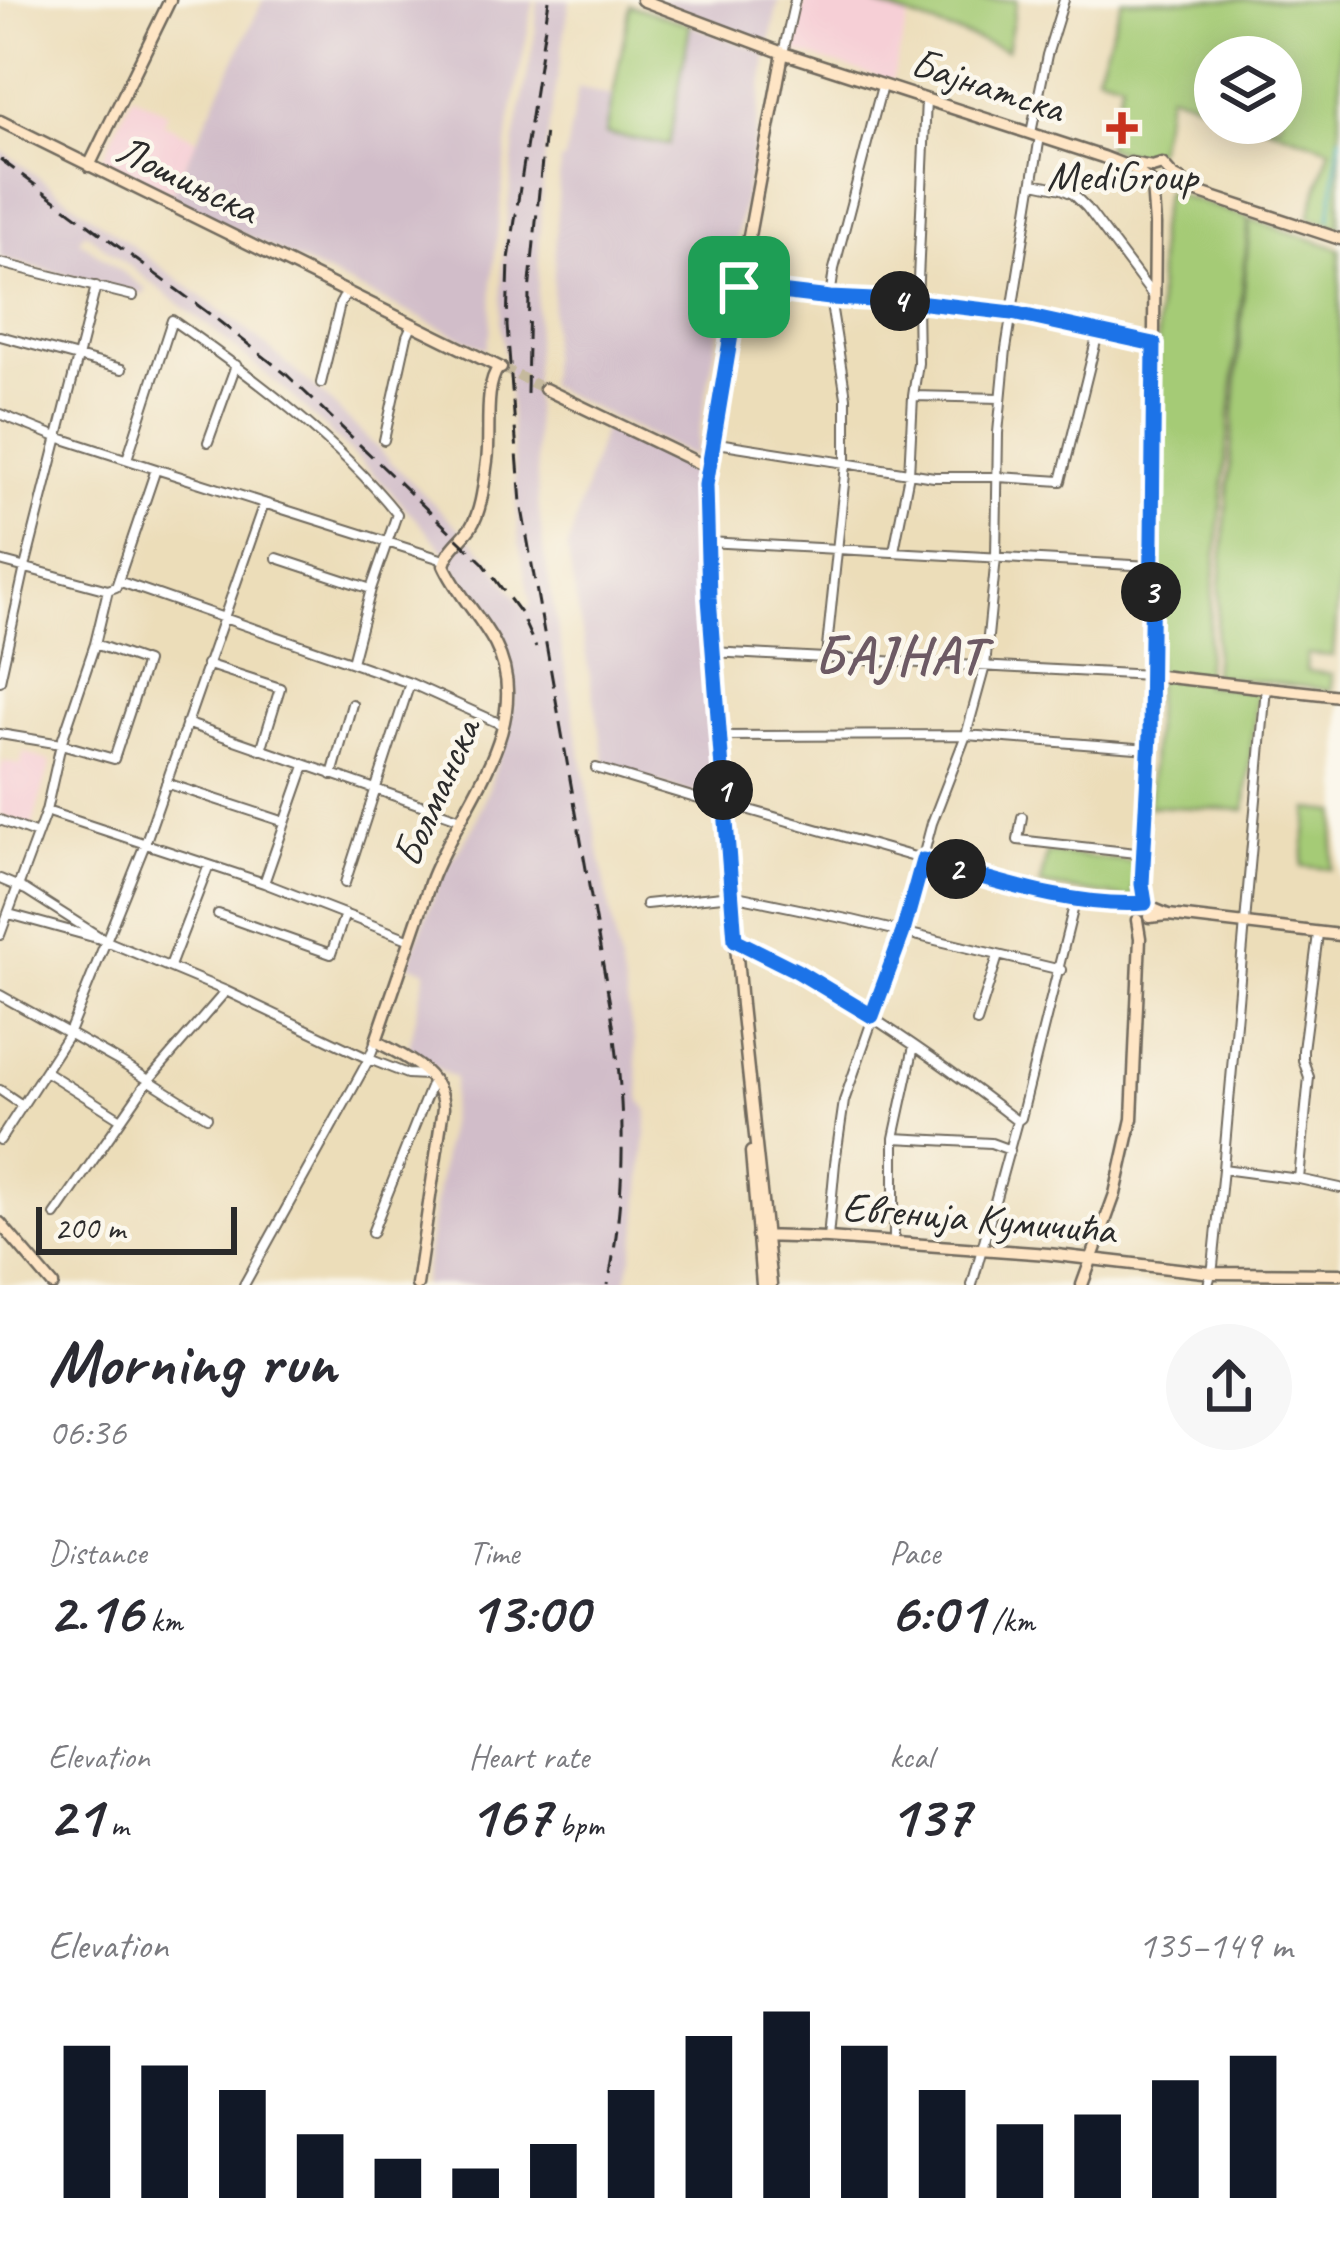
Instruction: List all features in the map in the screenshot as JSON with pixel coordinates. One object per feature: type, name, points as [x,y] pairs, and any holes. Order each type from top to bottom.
[{"type":"street","points":[[88,166],[170,0]]},
{"type":"street","name":"Бајнатска","points":[[643,0],[783,52],[1340,239]]},
{"type":"street","points":[[767,1285],[712,652],[707,467],[795,0]]},
{"type":"street","points":[[828,1238],[841,1114],[985,666],[996,557],[1001,398],[1034,183],[1046,55],[1064,0]]},
{"type":"street","points":[[826,657],[847,464],[846,397],[830,298],[882,84]]},
{"type":"street","points":[[894,551],[909,474],[918,363],[926,99]]},
{"type":"street","name":"Лошињска","points":[[0,121],[501,368],[489,386],[487,460],[476,517],[444,560]]},
{"type":"street","points":[[1082,1285],[1115,1194],[1132,1119],[1150,749],[1159,179]]},
{"type":"street","points":[[1034,183],[1073,194],[1154,297]]},
{"type":"street","points":[[0,263],[134,296]]},
{"type":"street","points":[[0,681],[3,653],[96,286]]},
{"type":"street","points":[[739,287],[1012,313],[1154,344]]},
{"type":"street","points":[[321,383],[346,292]]},
{"type":"street","points":[[127,459],[172,320],[299,417],[397,514],[370,589],[352,662]]},
{"type":"street","points":[[384,440],[412,325]]},
{"type":"street","points":[[711,442],[934,477],[1061,481],[1097,333]]},
{"type":"street","points":[[0,336],[122,369]]},
{"type":"street","points":[[208,442],[236,365]]},
{"type":"street","points":[[545,389],[707,467]]},
{"type":"street","points":[[913,396],[1001,398]]},
{"type":"street","points":[[0,414],[156,470],[444,560]]},
{"type":"street","points":[[0,562],[113,590],[156,470]]},
{"type":"street","points":[[0,1140],[68,1035],[146,844],[264,503]]},
{"type":"street","points":[[706,542],[1151,566]]},
{"type":"street","points":[[277,558],[370,589]]},
{"type":"street","name":"Болманска","points":[[244,1285],[369,1059],[441,854],[486,772],[503,725],[508,700],[504,668],[494,643],[446,572],[444,560]]},
{"type":"street","points":[[118,580],[410,683],[503,725]]},
{"type":"street","points":[[0,935],[46,811],[61,744],[108,590]]},
{"type":"street","points":[[0,734],[114,759],[146,662],[95,644]]},
{"type":"street","points":[[712,652],[1150,675],[1340,696]]},
{"type":"street","points":[[206,664],[280,688],[261,749]]},
{"type":"street","points":[[345,884],[410,683]]},
{"type":"street","points":[[1210,1279],[1266,687]]},
{"type":"street","points":[[332,775],[352,704]]},
{"type":"street","points":[[186,723],[463,819]]},
{"type":"street","points":[[719,736],[966,735],[1150,749]]},
{"type":"street","points":[[264,884],[305,765]]},
{"type":"street","points":[[596,768],[1027,889],[1142,912],[1340,935]]},
{"type":"street","points":[[166,783],[285,822]]},
{"type":"street","points":[[46,811],[264,884],[408,939]]},
{"type":"street","points":[[1022,818],[1018,840],[1145,854]]},
{"type":"street","points":[[0,820],[37,834]]},
{"type":"street","points":[[170,966],[209,865]]},
{"type":"street","points":[[0,879],[20,886],[104,940]]},
{"type":"street","points":[[646,904],[732,896],[1060,970]]},
{"type":"street","points":[[972,1285],[1017,1121],[1022,1118],[1076,898]]},
{"type":"street","points":[[10,914],[104,940],[369,1059],[407,1074],[431,1077]]},
{"type":"street","points":[[218,914],[331,954],[345,914]]},
{"type":"street","points":[[1299,1179],[1309,1076],[1303,1051],[1318,934]]},
{"type":"street","points":[[735,940],[872,1016],[1017,1121]]},
{"type":"street","points":[[977,1022],[998,956]]},
{"type":"street","points":[[55,1215],[148,1081],[226,991]]},
{"type":"street","points":[[0,995],[207,1117]]},
{"type":"street","points":[[376,1041],[417,1064],[443,1096],[417,1285]]},
{"type":"street","points":[[894,1242],[894,1138],[914,1046]]},
{"type":"street","points":[[45,1071],[122,1119]]},
{"type":"street","points":[[372,1233],[431,1077]]},
{"type":"street","points":[[0,1090],[22,1105]]},
{"type":"street","points":[[894,1138],[991,1143],[1010,1150]]},
{"type":"street","points":[[1223,1169],[1340,1188]]},
{"type":"street","points":[[0,1223],[53,1285]]},
{"type":"street","name":"Евгенија Кумичића","points":[[762,1236],[1091,1258],[1210,1279],[1340,1274]]},
{"type":"shaded area","points":[[263,0],[534,0],[510,120],[486,349],[169,199]]},
{"type":"shaded area","points":[[538,0],[570,0],[545,156],[540,227],[534,393],[538,500],[641,1101],[648,1111],[637,1236],[625,1285],[423,1285],[455,1078],[408,1052],[426,970],[408,964],[441,877],[475,824],[490,785],[510,721],[511,676],[494,632],[451,558],[384,484],[212,329],[85,232],[79,240],[147,290],[142,295],[0,258],[0,149],[247,330],[319,391],[487,556],[525,609],[531,606],[519,543],[500,324],[515,141]]},
{"type":"shaded area","points":[[656,0],[779,0],[769,44]]},
{"type":"shaded area","points":[[805,0],[875,0],[876,5],[909,16],[892,81],[789,50]]},
{"type":"shaded area","points":[[690,25],[767,53],[749,175],[694,457],[548,386],[560,161],[565,159],[578,88],[613,96],[606,134],[668,145]]},
{"type":"shaded area","points":[[132,95],[167,112],[163,123],[197,139],[171,194],[102,159]]},
{"type":"shaded area","points":[[605,423],[695,471],[691,486],[715,766],[707,766],[696,795],[606,766],[567,550]]},
{"type":"shaded area","points":[[24,752],[51,762],[32,827],[0,815],[3,761],[20,765]]},
{"type":"green space","points":[[875,0],[1017,0],[1007,50],[876,5]]},
{"type":"green space","points":[[1122,0],[1340,0],[1340,227],[1309,217],[1330,148],[1302,138],[1302,36],[1194,36],[1194,101],[1169,93],[1157,148],[1147,157],[1106,148],[1122,81],[1097,74]]},
{"type":"green space","points":[[630,5],[690,25],[669,145],[606,134]]},
{"type":"green space","points":[[1166,191],[1249,218],[1204,685],[1257,692],[1245,810],[1149,806],[1156,684],[1158,229]]},
{"type":"green space","points":[[1250,219],[1340,249],[1340,575],[1333,656],[1307,654],[1306,671],[1332,674],[1331,690],[1213,675]]},
{"type":"green space","points":[[1309,809],[1337,812],[1331,869],[1302,866]]},
{"type":"green space","points":[[1047,853],[1138,862],[1132,899],[1040,885]]},
{"type":"waterway","points":[[1330,218],[1340,136]]},
{"type":"tunnel","points":[[504,369],[545,389]]},
{"type":"railway","points":[[549,0],[509,259],[507,326],[521,503],[619,1076],[621,1179],[608,1285]]},
{"type":"railway","points":[[527,394],[529,293],[545,130]]},
{"type":"railway","points":[[0,159],[287,375],[483,563],[520,613],[536,648]]},
{"type":"place","name":"MediGroup","points":[[1122,128]]},
{"type":"district","name":"БАЈНАТ","points":[[900,654]]},
{"type":"route","points":[[739,287],[1012,313],[1154,344],[1145,903],[1113,906],[923,860],[872,1016],[735,940],[709,598],[706,485],[739,287]]}]
